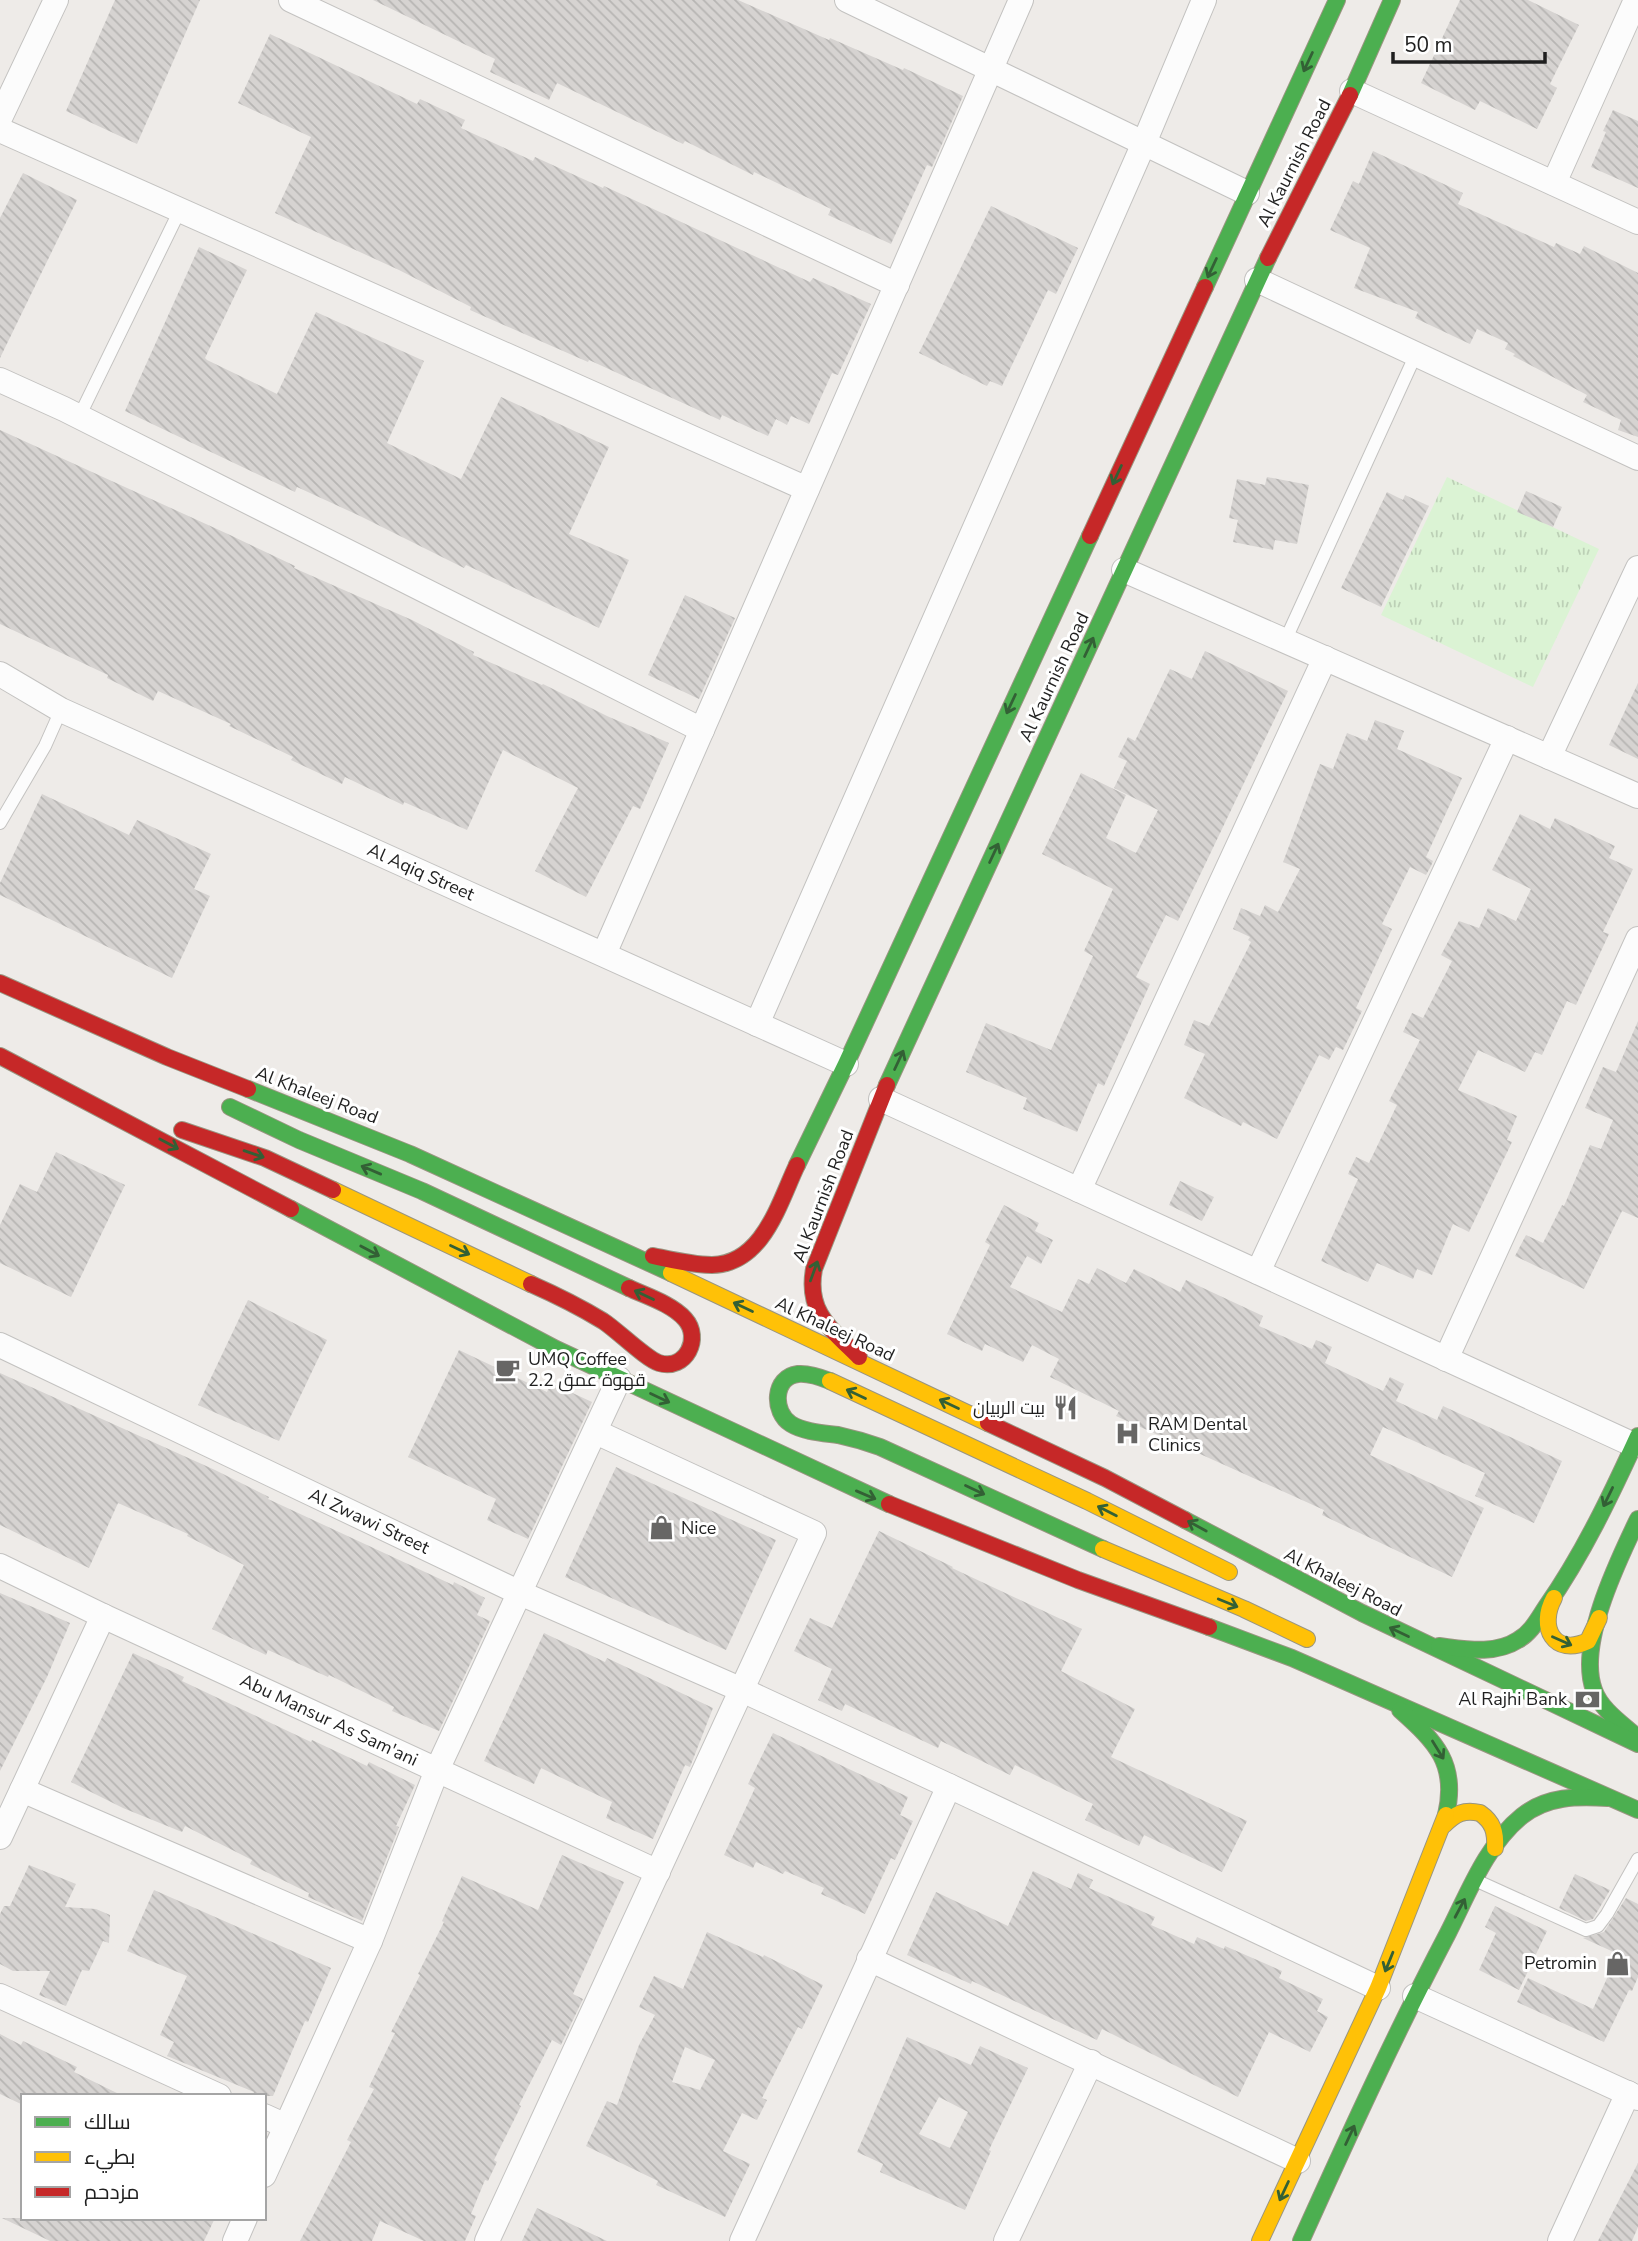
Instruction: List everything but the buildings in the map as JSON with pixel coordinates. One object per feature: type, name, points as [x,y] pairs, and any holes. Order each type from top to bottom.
[{"type":"main road","name":"Al Kaurnish Road","points":[[626,1251],[714,1266],[737,1261],[755,1248],[846,1064],[1252,196],[1337,0]]},
{"type":"main road","name":"Al Kaurnish Road","points":[[868,1366],[822,1319],[811,1296],[810,1284],[876,1091],[1124,570],[1257,280],[1352,91],[1392,0]]},
{"type":"main road","points":[[1211,381],[1219,337],[1271,218]]},
{"type":"main road","points":[[872,1050],[906,932]]},
{"type":"main road","points":[[0,983],[131,1059]]},
{"type":"main road","name":"Al Khaleej Road","points":[[0,983],[167,1057],[411,1154],[626,1251],[1105,1478],[1425,1645],[1638,1744]]},
{"type":"main road","points":[[0,1056],[556,1349],[856,1490],[1066,1576],[1292,1658],[1638,1810]]},
{"type":"main road","points":[[73,1093],[265,1158],[558,1296],[604,1322],[658,1363],[674,1363],[688,1352],[693,1343],[693,1328],[682,1314],[673,1309],[422,1191],[299,1140],[215,1100]]},
{"type":"main road","points":[[1248,1582],[1087,1501],[818,1376],[797,1374],[782,1385],[777,1394],[783,1419],[791,1425],[813,1432],[858,1439],[885,1448],[1133,1563],[1244,1609],[1316,1643]]},
{"type":"main road","points":[[1600,1616],[1588,1641],[1574,1646],[1560,1642],[1548,1632],[1546,1623],[1549,1608],[1581,1553],[1636,1440]]},
{"type":"main road","points":[[1638,1519],[1617,1563],[1589,1661],[1595,1693],[1608,1710],[1638,1738]]},
{"type":"main road","points":[[1425,1645],[1482,1650],[1505,1646],[1519,1640],[1530,1629],[1555,1596]]},
{"type":"main road","points":[[1404,1651],[1506,1683]]},
{"type":"main road","points":[[1261,2241],[1378,1988],[1444,1825],[1451,1801],[1452,1784],[1435,1742],[1390,1702]]},
{"type":"main road","points":[[1460,1713],[1549,1771]]},
{"type":"main road","points":[[1301,2241],[1415,1996],[1475,1880],[1495,1848],[1519,1818],[1542,1803],[1578,1796],[1611,1798]]},
{"type":"main road","points":[[1444,1825],[1461,1811],[1480,1813],[1487,1817],[1496,1831],[1495,1848]]},
{"type":"street","points":[[0,118],[56,0]]},
{"type":"street","points":[[291,0],[897,285]]},
{"type":"street","points":[[847,0],[1252,196]]},
{"type":"street","points":[[604,954],[1021,0]]},
{"type":"street","points":[[757,1024],[1144,143],[1204,0]]},
{"type":"street","points":[[1554,183],[1636,0]]},
{"type":"street","points":[[1352,91],[1638,222]]},
{"type":"street","points":[[0,130],[807,489]]},
{"type":"street","points":[[1257,280],[1638,458]]},
{"type":"street","points":[[0,380],[79,417],[702,730]]},
{"type":"street","points":[[1549,757],[1638,568]]},
{"type":"street","points":[[1124,570],[1638,796]]},
{"type":"street","points":[[1079,1190],[1325,658]]},
{"type":"street","name":"Al Aqiq Street","points":[[0,674],[61,710],[846,1064]]},
{"type":"street","points":[[1258,1272],[1507,738]]},
{"type":"street","points":[[1446,1359],[1638,939]]},
{"type":"street","points":[[876,1091],[1079,1190],[1446,1359],[1636,1440]]},
{"type":"street","name":"Al Zwawi Street","points":[[0,1345],[520,1593],[742,1690],[1378,1988]]},
{"type":"street","points":[[266,2165],[275,2121],[370,1941],[437,1770],[619,1379]]},
{"type":"street","points":[[487,2241],[814,1533],[596,1432]]},
{"type":"street","name":"Abu Mansur As Sam'ani","points":[[0,1566],[658,1872]]},
{"type":"street","points":[[0,1836],[103,1616]]},
{"type":"street","points":[[742,2241],[949,1786]]},
{"type":"street","points":[[22,1790],[370,1941]]},
{"type":"street","points":[[869,1959],[1298,2161]]},
{"type":"street","points":[[0,1996],[215,2094]]},
{"type":"street","points":[[1415,1996],[1633,2095],[1560,2241]]},
{"type":"street","points":[[1006,2241],[1091,2062]]},
{"type":"street","points":[[234,2241],[244,2220]]},
{"type":"lane","points":[[79,417],[180,210]]},
{"type":"lane","points":[[1285,641],[1416,354]]},
{"type":"lane","points":[[0,823],[45,746],[61,710]]},
{"type":"lane","points":[[1475,1880],[1586,1930],[1598,1926],[1603,1920],[1638,1859]]},
{"type":"green space","points":[[1447,477],[1599,549],[1533,687],[1381,615]]},
{"type":"traffic: fast","points":[[1205,287],[1337,0]]},
{"type":"traffic: fast","points":[[1350,95],[1392,0]]},
{"type":"traffic: fast","points":[[887,1085],[1268,258]]},
{"type":"traffic: fast","points":[[797,1165],[1090,536]]},
{"type":"traffic: fast","points":[[248,1089],[410,1154],[671,1273]]},
{"type":"traffic: fast","points":[[230,1107],[299,1140],[422,1191],[629,1288]]},
{"type":"traffic: fast","points":[[291,1209],[556,1349],[889,1504]]},
{"type":"traffic: fast","points":[[830,1381],[802,1374],[784,1381],[780,1388],[778,1404],[785,1419],[802,1429],[843,1436],[880,1447],[1103,1549]]},
{"type":"traffic: fast","points":[[1439,1646],[1480,1650],[1500,1648],[1518,1640],[1530,1630],[1584,1545],[1638,1436]]},
{"type":"traffic: fast","points":[[1638,1519],[1602,1603],[1595,1627],[1590,1671],[1594,1690],[1602,1704],[1638,1738]]},
{"type":"traffic: fast","points":[[1185,1520],[1362,1613],[1638,1744]]},
{"type":"traffic: fast","points":[[1209,1627],[1292,1658],[1638,1810]]},
{"type":"traffic: fast","points":[[1400,1710],[1424,1733],[1441,1755],[1449,1782],[1446,1815]]},
{"type":"traffic: fast","points":[[1301,2241],[1391,2047],[1488,1855],[1509,1828],[1542,1804],[1563,1799],[1608,1798]]},
{"type":"traffic: slow","points":[[333,1190],[531,1284]]},
{"type":"traffic: slow","points":[[671,1273],[988,1423]]},
{"type":"traffic: slow","points":[[830,1381],[1087,1501],[1229,1572]]},
{"type":"traffic: slow","points":[[1103,1549],[1307,1639]]},
{"type":"traffic: slow","points":[[1554,1598],[1548,1619],[1552,1636],[1558,1642],[1576,1645],[1588,1641],[1599,1618]]},
{"type":"traffic: slow","points":[[1444,1825],[1460,1813],[1480,1813],[1493,1828],[1495,1848]]},
{"type":"traffic: slow","points":[[1260,2241],[1378,1988],[1446,1815]]},
{"type":"traffic: jam","points":[[1268,258],[1350,95]]},
{"type":"traffic: jam","points":[[1090,536],[1205,287]]},
{"type":"traffic: jam","points":[[0,983],[167,1057],[248,1089]]},
{"type":"traffic: jam","points":[[0,1056],[291,1209]]},
{"type":"traffic: jam","points":[[859,1357],[823,1319],[817,1308],[812,1284],[814,1269],[887,1085]]},
{"type":"traffic: jam","points":[[182,1130],[265,1158],[333,1190]]},
{"type":"traffic: jam","points":[[653,1256],[712,1265],[730,1262],[744,1254],[757,1243],[767,1229],[797,1165]]},
{"type":"traffic: jam","points":[[531,1284],[603,1321],[659,1363],[669,1364],[684,1358],[692,1335],[685,1319],[666,1305],[629,1288]]},
{"type":"traffic: jam","points":[[988,1423],[1105,1478],[1185,1520]]},
{"type":"traffic: jam","points":[[889,1504],[1078,1580],[1209,1627]]},
{"type":"place","name":"UMQ Coffee 2.2 قهوة عمق","points":[[508,1369]]},
{"type":"place","name":"بيت الربيان","points":[[1065,1408]]},
{"type":"place","name":"RAM Dental Clinics","points":[[1128,1434]]},
{"type":"place","name":"Nice","points":[[661,1528]]},
{"type":"place","name":"Al Rajhi Bank","points":[[1587,1699]]},
{"type":"place","name":"Petromin","points":[[1617,1963]]}]
